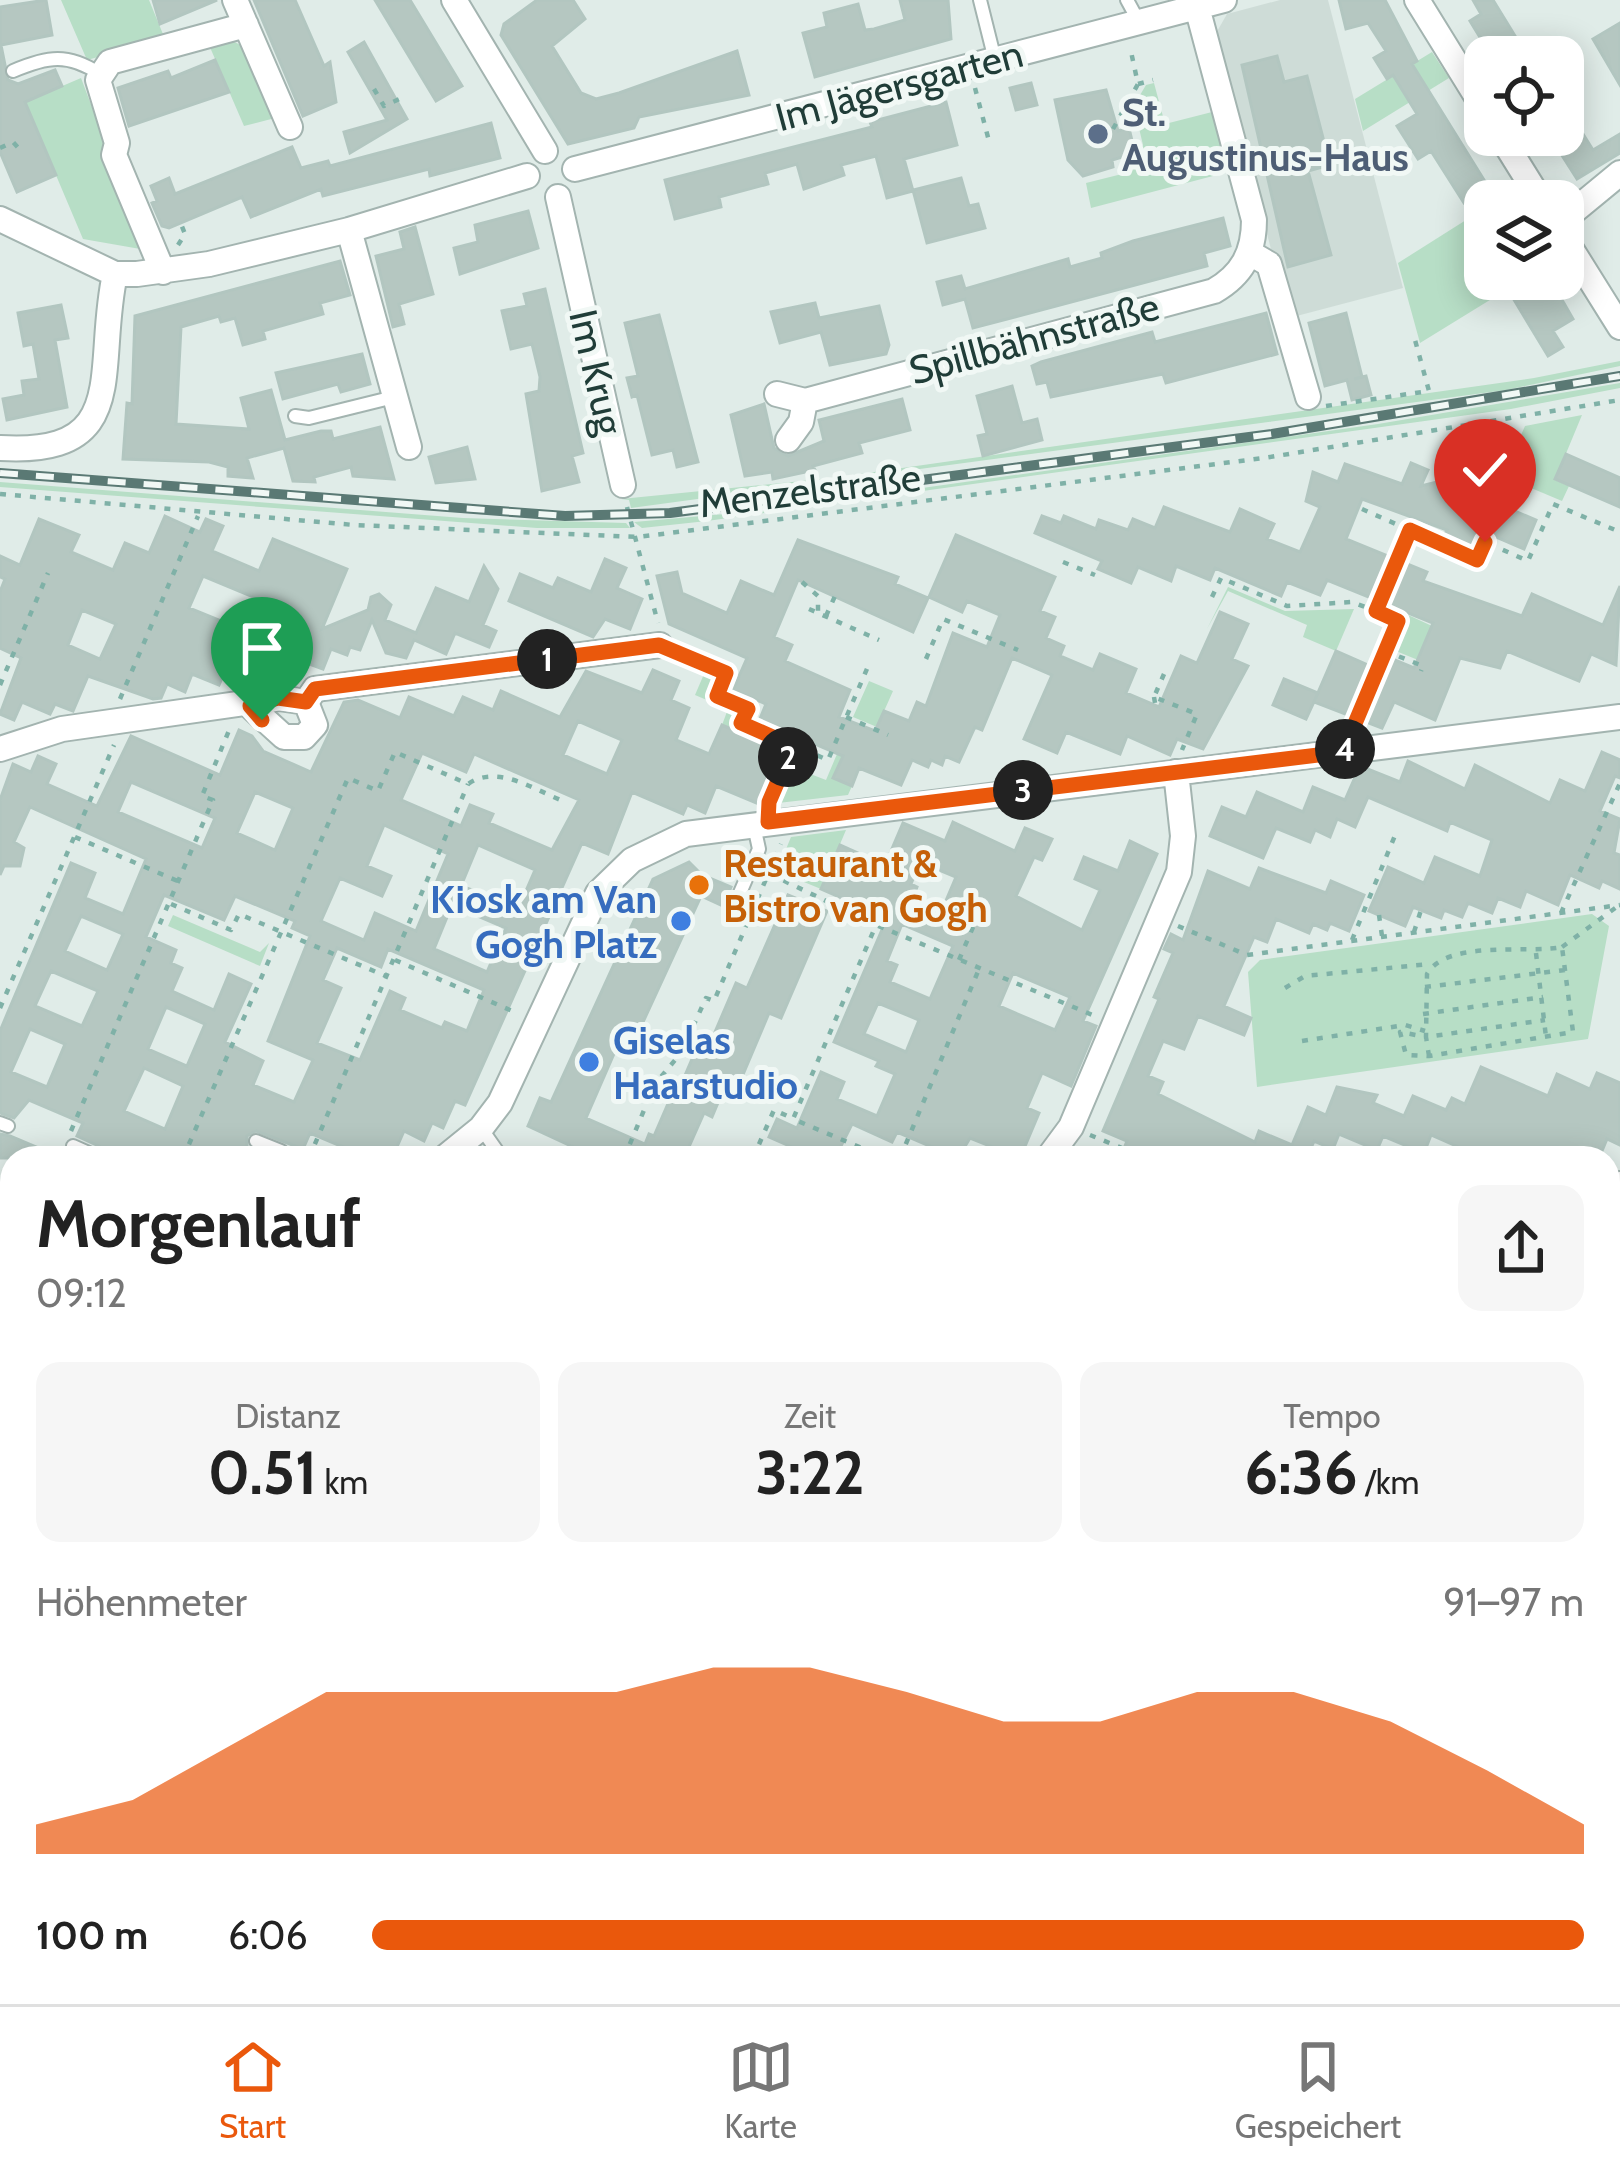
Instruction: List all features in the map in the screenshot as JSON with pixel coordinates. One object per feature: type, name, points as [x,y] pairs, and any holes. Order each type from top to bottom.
[{"type":"street","points":[[235,0],[290,128]]},
{"type":"street","points":[[487,0],[460,9],[544,151]]},
{"type":"street","name":"Im Jägersgarten","points":[[575,169],[995,60],[1130,16],[1224,0]]},
{"type":"street","points":[[1417,0],[1464,76]]},
{"type":"street","points":[[1197,7],[1251,206],[1250,253],[1269,264],[1308,397]]},
{"type":"street","points":[[164,272],[114,155],[117,143],[98,92],[100,74],[110,62],[245,25]]},
{"type":"street","points":[[544,151],[564,154],[575,169],[572,188],[558,197],[538,194],[527,176],[532,161],[544,151]]},
{"type":"street","points":[[1584,203],[1620,173]]},
{"type":"street","points":[[1,223],[115,274],[164,272],[349,230],[527,176]]},
{"type":"street","name":"Im Krug","points":[[558,197],[623,485]]},
{"type":"street","points":[[349,230],[409,447]]},
{"type":"street","name":"Spillbähnstraße","points":[[777,394],[805,401],[1214,291],[1236,275],[1250,253]]},
{"type":"street","points":[[1584,261],[1613,296],[1620,327]]},
{"type":"street","points":[[0,448],[61,446],[84,431],[100,398],[115,274]]},
{"type":"street","points":[[788,440],[797,432],[805,401]]},
{"type":"street","points":[[306,702],[315,689],[659,645]]},
{"type":"street","points":[[0,749],[42,733],[117,719],[245,706],[278,698],[306,702]]},
{"type":"street","points":[[245,706],[292,740],[308,735],[316,725],[306,702]]},
{"type":"street","points":[[459,1146],[500,1103],[574,937],[612,876],[673,838],[761,823],[1620,717]]},
{"type":"street","points":[[1057,1146],[1071,1127],[1116,1025],[1182,855],[1176,772]]},
{"type":"lane","points":[[980,0],[995,60]]},
{"type":"lane","points":[[14,71],[53,56],[71,58],[100,74]]},
{"type":"lane","points":[[295,416],[309,418],[394,397]]},
{"type":"lane","points":[[733,909],[759,849],[761,823]]},
{"type":"lane","points":[[481,1128],[494,1146]]},
{"type":"lane","points":[[256,1141],[268,1146]]},
{"type":"path","points":[[1113,129],[1138,84],[1130,16]]},
{"type":"path","points":[[970,66],[989,141]]},
{"type":"path","points":[[1138,84],[1154,80]]},
{"type":"path","points":[[374,89],[385,106],[406,96]]},
{"type":"path","points":[[0,148],[13,142],[23,153]]},
{"type":"path","points":[[1308,397],[1321,407],[1429,391],[1415,340]]},
{"type":"path","name":"Menzelstraße","points":[[0,494],[374,526],[638,538],[1264,458],[1620,400]]},
{"type":"path","name":"Im Krug","points":[[623,485],[617,500],[627,505],[638,538]]},
{"type":"path","points":[[1362,509],[1477,560],[1485,542],[1528,561],[1553,504],[1620,532]]},
{"type":"path","points":[[0,1008],[118,735],[119,701],[198,517]]},
{"type":"path","points":[[1376,611],[1410,530]]},
{"type":"path","points":[[638,538],[659,645],[726,673],[717,696],[748,709],[741,723],[828,760],[869,664]]},
{"type":"path","points":[[1063,562],[1095,575]]},
{"type":"path","points":[[0,686],[48,573]]},
{"type":"path","points":[[1213,597],[1221,578],[1287,606],[1352,602],[1398,621],[1343,752]]},
{"type":"path","points":[[802,582],[818,596],[822,614]]},
{"type":"path","points":[[822,614],[835,596]]},
{"type":"path","points":[[70,1145],[213,800],[202,796],[288,601]]},
{"type":"path","points":[[809,609],[879,640]]},
{"type":"path","points":[[926,659],[943,619],[1018,650]]},
{"type":"path","points":[[1385,651],[1423,666],[1421,671]]},
{"type":"path","points":[[1156,709],[1154,697],[1164,674]]},
{"type":"path","points":[[1154,697],[1197,714],[1176,772]]},
{"type":"path","points":[[846,717],[887,735]]},
{"type":"path","points":[[761,823],[793,746]]},
{"type":"path","points":[[188,1146],[348,778],[378,791],[391,751],[468,784]]},
{"type":"path","points":[[314,1146],[468,784],[480,776],[501,776],[562,801]]},
{"type":"path","points":[[1561,913],[1620,784]]},
{"type":"path","points":[[1352,940],[1396,833]]},
{"type":"path","points":[[74,836],[180,883]]},
{"type":"path","points":[[770,873],[876,926],[1116,1025]]},
{"type":"path","points":[[959,960],[985,899]]},
{"type":"path","points":[[171,904],[231,930],[238,914],[388,977]]},
{"type":"path","points":[[1161,919],[1247,955],[1619,906]]},
{"type":"path","points":[[1429,1056],[1424,1013],[1432,965],[1442,958],[1514,947],[1536,952],[1562,947],[1619,906]]},
{"type":"path","points":[[1414,932],[1421,910]]},
{"type":"path","points":[[1379,915],[1382,936]]},
{"type":"path","points":[[793,1119],[876,926]]},
{"type":"path","points":[[1545,1019],[1425,1034],[1400,1032],[1406,1054],[1429,1056],[1573,1032],[1562,947]]},
{"type":"path","points":[[1536,952],[1546,1037]]},
{"type":"path","points":[[395,960],[538,1022]]},
{"type":"path","points":[[1285,988],[1305,976],[1415,962],[1432,965]]},
{"type":"path","points":[[905,1146],[979,969]]},
{"type":"path","points":[[1425,987],[1565,970]]},
{"type":"path","points":[[1424,1013],[1543,997]]},
{"type":"path","points":[[629,1146],[655,1084],[697,1022],[706,998],[714,1001]]},
{"type":"path","points":[[1302,1041],[1405,1025],[1425,1034]]},
{"type":"path","points":[[758,1146],[774,1110],[857,1146]]},
{"type":"path","points":[[1071,1127],[1117,1146]]},
{"type":"shaded area","points":[[1280,0],[1328,0],[1403,288],[1289,318],[1215,35],[1227,14]]},
{"type":"green space","points":[[61,0],[149,0],[165,39],[87,60]]},
{"type":"green space","points":[[228,39],[251,50],[279,117],[244,126],[209,45]]},
{"type":"green space","points":[[1432,52],[1449,78],[1363,131],[1355,99]]},
{"type":"green space","points":[[81,78],[146,250],[83,239],[25,102]]},
{"type":"green space","points":[[1154,83],[1165,124],[1216,111],[1232,171],[1091,208],[1086,183],[1126,173],[1143,145],[1138,124],[1127,117],[1146,85]]},
{"type":"green space","points":[[1464,221],[1464,300],[1490,300],[1420,343],[1398,263]]},
{"type":"green space","points":[[1620,361],[1620,366],[1506,390],[631,508],[629,500],[621,499],[832,478],[1534,378]]},
{"type":"green space","points":[[1620,383],[1620,388],[1511,409],[707,521],[642,528],[634,522],[759,511],[1378,424]]},
{"type":"green space","points":[[1582,415],[1555,480],[1569,486],[1562,501],[1503,476],[1525,426]]},
{"type":"green space","points":[[0,482],[463,518],[626,523],[630,528],[537,528],[0,487]]},
{"type":"green space","points":[[1228,587],[1285,611],[1354,609],[1336,651],[1303,637],[1307,625],[1228,591],[1207,629]]},
{"type":"green space","points":[[1406,614],[1432,626],[1418,660],[1391,649]]},
{"type":"green space","points":[[671,654],[716,678],[709,696],[740,710],[734,724],[747,735],[722,725],[728,709],[695,695],[704,674],[668,659]]},
{"type":"green space","points":[[869,681],[893,691],[877,727],[853,717]]},
{"type":"green space","points":[[851,721],[857,724],[834,778],[852,786],[848,795],[778,803],[792,767],[826,780]]},
{"type":"green space","points":[[846,830],[821,889],[777,871],[791,837]]},
{"type":"green space","points":[[1592,914],[1609,926],[1588,1039],[1257,1087],[1248,972],[1260,960]]},
{"type":"green space","points":[[173,915],[260,952],[269,943],[260,966],[168,926]]},
{"type":"building","points":[[46,0],[52,35],[1,45],[8,80],[18,84],[55,70],[62,86],[25,102],[56,175],[17,192],[0,152],[0,7]]},
{"type":"building","points":[[153,0],[217,0],[160,24]]},
{"type":"building","points":[[254,0],[295,0],[324,66],[330,62],[336,102],[303,116]]},
{"type":"building","points":[[375,0],[410,0],[462,86],[436,101]]},
{"type":"building","points":[[537,0],[573,0],[585,19],[552,46],[581,93],[596,99],[619,93],[737,51],[749,95],[639,117],[634,128],[568,144],[501,35],[504,24]]},
{"type":"building","points":[[900,0],[948,0],[951,39],[815,77],[803,33],[827,27],[824,13],[858,4],[865,30],[874,29],[905,20]]},
{"type":"building","points":[[1339,0],[1385,0],[1417,61],[1412,64],[1464,148],[1464,156],[1469,156],[1484,180],[1464,180],[1464,203],[1431,151],[1418,159],[1397,126],[1417,114],[1393,75],[1387,79],[1374,58],[1386,51],[1368,23],[1346,29]]},
{"type":"building","points":[[1473,0],[1493,0],[1515,36],[1479,36],[1470,21],[1481,14]]},
{"type":"building","points":[[1620,23],[1620,85],[1593,39]]},
{"type":"building","points":[[364,42],[407,119],[350,153],[344,132],[387,120],[348,52]]},
{"type":"building","points":[[1277,56],[1284,82],[1307,76],[1330,165],[1308,171],[1331,255],[1288,267],[1242,65]]},
{"type":"building","points":[[215,60],[229,92],[129,126],[118,88],[168,71],[171,78]]},
{"type":"building","points":[[1031,83],[1037,105],[1016,110],[1010,88]]},
{"type":"building","name":"St. Augustinus-Haus","points":[[1106,90],[1118,131],[1129,128],[1133,145],[1129,155],[1112,160],[1113,167],[1083,176],[1068,160],[1055,100]]},
{"type":"building","points":[[946,102],[957,145],[904,159],[913,191],[887,198],[876,156],[841,165],[844,175],[804,189],[797,164],[765,173],[768,184],[719,197],[721,207],[675,219],[665,180],[872,127],[870,122]]},
{"type":"building","points":[[491,123],[500,158],[430,176],[429,169],[323,196],[321,189],[251,217],[242,197],[169,228],[162,226],[152,203],[157,201],[151,186],[169,178],[175,194],[292,147],[301,168],[328,161],[330,166]]},
{"type":"building","points":[[1620,134],[1620,153],[1577,179],[1562,156],[1584,156],[1584,136],[1593,150]]},
{"type":"building","points":[[961,178],[969,206],[978,204],[985,228],[927,243],[913,190]]},
{"type":"building","points":[[528,211],[538,248],[460,274],[454,248],[478,242],[475,225]]},
{"type":"building","points":[[1223,218],[1230,246],[1204,253],[1207,266],[973,328],[965,299],[943,305],[937,282],[961,276],[965,289],[1068,259],[1070,267],[1102,258],[1101,253],[1133,241]]},
{"type":"building","points":[[415,227],[433,294],[399,304],[404,324],[393,327],[376,256],[404,249],[400,232]]},
{"type":"building","points":[[340,261],[350,295],[320,303],[323,314],[263,331],[265,339],[243,345],[235,318],[221,322],[219,316],[181,327],[176,424],[249,429],[241,398],[271,390],[285,440],[321,431],[331,431],[333,439],[380,427],[394,479],[353,476],[351,467],[314,477],[315,482],[293,481],[284,448],[247,458],[253,478],[228,476],[228,467],[209,462],[123,459],[127,403],[132,404],[135,316]]},
{"type":"building","points":[[545,289],[583,453],[572,456],[579,482],[542,491],[526,394],[539,391],[540,377],[532,344],[511,349],[502,311],[527,306],[524,294]]},
{"type":"building","points":[[1514,300],[1562,300],[1573,319],[1553,331],[1563,347],[1548,356]]},
{"type":"building","points":[[815,303],[819,318],[879,306],[889,345],[886,354],[830,365],[821,332],[780,343],[771,312]]},
{"type":"building","points":[[61,305],[68,338],[55,340],[67,407],[7,420],[3,399],[24,395],[22,381],[39,379],[33,344],[24,346],[18,313]]},
{"type":"building","points":[[1266,313],[1277,354],[1166,383],[1163,374],[1051,397],[1047,382],[1037,384],[1032,366],[1152,332],[1155,342]]},
{"type":"building","points":[[1346,313],[1371,395],[1352,400],[1347,380],[1325,386],[1309,323]]},
{"type":"building","points":[[659,315],[698,462],[677,467],[673,450],[652,455],[637,395],[632,397],[627,378],[638,376],[625,323]]},
{"type":"building","points":[[362,354],[370,384],[341,392],[338,384],[283,399],[276,373]]},
{"type":"building","points":[[1012,386],[1022,423],[1037,419],[1042,440],[983,456],[978,436],[987,434],[977,396]]},
{"type":"building","points":[[902,399],[910,430],[859,443],[862,453],[813,466],[815,470],[773,479],[772,472],[745,476],[731,415],[764,404],[774,448],[788,456],[824,441],[819,420]]},
{"type":"building","points":[[467,447],[475,479],[436,483],[429,457]]},
{"type":"building","points":[[1566,454],[1620,478],[1620,507],[1555,479]]},
{"type":"building","points":[[1411,463],[1428,470],[1421,486],[1461,476],[1470,478],[1473,486],[1515,498],[1510,509],[1536,520],[1524,549],[1480,530],[1473,548],[1445,534],[1447,530],[1362,499],[1346,539],[1427,572],[1423,581],[1522,616],[1532,594],[1603,625],[1620,586],[1616,665],[1591,654],[1579,681],[1507,651],[1500,668],[1460,658],[1435,720],[1394,702],[1382,728],[1314,702],[1336,651],[1384,672],[1390,658],[1414,668],[1433,623],[1327,580],[1320,595],[1287,582],[1281,596],[1215,568],[1210,580],[1176,566],[1171,581],[1138,567],[1131,583],[1098,569],[1102,561],[1035,533],[1042,516],[1061,523],[1064,516],[1096,529],[1099,520],[1128,530],[1133,519],[1155,528],[1164,507],[1230,532],[1240,509],[1274,524],[1267,539],[1300,552],[1320,507],[1306,501],[1313,472],[1338,482],[1345,464],[1402,484]]},
{"type":"building","points":[[165,516],[200,532],[206,519],[223,526],[212,551],[259,571],[273,539],[347,569],[322,629],[368,610],[371,597],[379,594],[391,605],[385,620],[416,633],[436,588],[469,602],[484,566],[498,589],[483,625],[496,631],[489,647],[455,633],[446,654],[414,640],[406,658],[386,653],[372,620],[360,650],[350,647],[347,655],[331,649],[323,669],[304,662],[300,672],[286,666],[283,674],[251,660],[243,678],[225,671],[219,685],[192,674],[185,692],[167,684],[161,698],[153,699],[88,676],[73,711],[55,704],[50,714],[22,702],[14,720],[0,714],[21,658],[0,648],[0,592],[5,579],[0,577],[0,556],[20,565],[39,519],[79,535],[71,552],[113,570],[125,543],[149,553]],"holes":[[[203,576],[256,598],[243,630],[189,608]],[[82,610],[116,624],[100,659],[68,645]]]},
{"type":"building","points":[[956,535],[1055,577],[1040,611],[1055,617],[1046,638],[1064,646],[1060,656],[1093,670],[1100,654],[1136,669],[1126,693],[1159,707],[1181,656],[1197,663],[1220,612],[1248,624],[1232,659],[1248,666],[1203,749],[1177,739],[1170,755],[1127,736],[1120,754],[1066,732],[1057,753],[1024,739],[1052,675],[1012,658],[982,730],[975,727],[959,762],[945,756],[942,765],[931,760],[928,767],[912,760],[901,785],[859,768],[852,786],[833,778],[843,756],[792,734],[759,804],[716,786],[705,813],[687,805],[683,814],[632,792],[608,854],[582,843],[465,1105],[455,1101],[443,1128],[432,1123],[424,1141],[404,1131],[397,1146],[341,1146],[310,1133],[304,1146],[295,1146],[256,1131],[247,1136],[247,1146],[99,1146],[77,1136],[83,1123],[29,1100],[14,1118],[0,1113],[0,1031],[71,863],[95,873],[85,898],[123,914],[146,859],[30,807],[14,842],[24,848],[20,866],[4,866],[0,875],[0,800],[13,764],[31,772],[38,756],[56,764],[47,784],[97,806],[131,736],[220,775],[239,730],[252,736],[263,751],[311,772],[344,702],[358,700],[400,718],[409,697],[454,716],[463,697],[493,710],[501,691],[560,717],[586,671],[642,693],[653,670],[679,681],[671,700],[689,708],[676,740],[709,754],[722,725],[752,738],[766,704],[733,690],[747,658],[669,624],[657,576],[677,572],[682,593],[727,613],[741,581],[774,595],[798,540],[898,577],[895,584],[928,598],[913,632],[798,580],[774,637],[792,645],[785,661],[850,690],[839,717],[875,731],[884,711],[909,721],[917,702],[926,706],[953,633],[987,647],[1000,615],[967,601],[962,612],[929,597]],"holes":[[[578,721],[622,740],[607,774],[563,755]],[[422,753],[466,772],[474,754],[579,800],[552,850],[489,823],[493,814],[470,805],[461,826],[401,800]],[[131,782],[215,818],[202,848],[118,812]],[[255,792],[293,808],[275,850],[237,833]],[[384,825],[448,854],[416,931],[375,913],[364,940],[321,921],[340,878],[382,896],[391,876],[367,866]],[[478,845],[535,870],[519,907],[461,886]],[[164,895],[224,920],[235,896],[295,921],[292,928],[310,936],[268,1041],[313,1060],[294,1102],[253,1085],[263,1061],[225,1042],[251,984],[229,974],[214,1010],[172,991],[182,968],[171,963],[176,950],[146,937]],[[452,905],[506,928],[487,972],[434,949]],[[81,916],[123,934],[107,970],[65,951]],[[337,948],[381,967],[388,949],[484,990],[467,1031],[445,1022],[442,1028],[400,1010],[405,998],[390,991],[360,1060],[317,1043],[341,988],[323,980]],[[51,971],[98,991],[82,1026],[35,1006]],[[166,1007],[205,1024],[187,1066],[148,1049]],[[30,1029],[65,1044],[47,1087],[11,1072]],[[144,1068],[183,1086],[165,1129],[124,1111]]]},
{"type":"building","points":[[605,559],[626,568],[617,588],[642,599],[630,629],[605,619],[593,637],[509,601],[520,574],[553,588],[558,578],[591,592]]},
{"type":"building","points":[[1284,679],[1318,693],[1306,719],[1273,705]]},
{"type":"building","points":[[1602,752],[1620,760],[1620,778],[1615,776],[1600,811],[1620,819],[1614,853],[1620,855],[1620,889],[1602,881],[1599,888],[1570,875],[1558,905],[1526,891],[1520,907],[1498,898],[1492,913],[1468,903],[1462,917],[1444,910],[1441,918],[1413,907],[1405,926],[1369,911],[1388,867],[1424,883],[1435,857],[1480,876],[1492,840],[1450,822],[1447,831],[1368,797],[1355,827],[1337,819],[1330,837],[1315,830],[1310,842],[1276,828],[1263,858],[1210,836],[1222,807],[1246,817],[1257,792],[1303,812],[1313,787],[1345,800],[1360,766],[1400,782],[1408,761],[1465,789],[1475,765],[1550,803],[1560,780],[1585,791]]},
{"type":"building","points":[[953,822],[1015,851],[1025,828],[1052,839],[1042,860],[1034,857],[1016,896],[1082,930],[1100,890],[1075,879],[1084,857],[1118,871],[1130,841],[1157,854],[1083,1021],[1096,1026],[1071,1086],[1042,1073],[1027,1108],[1039,1113],[1025,1146],[990,1146],[970,1138],[965,1146],[930,1146],[897,1132],[892,1142],[852,1124],[841,1146],[790,1146],[769,1137],[777,1119],[797,1128],[821,1072],[844,1082],[837,1099],[877,1116],[895,1074],[876,1066],[879,1061],[834,1042],[887,918],[821,889],[840,845],[885,865],[903,823],[945,841]],"holes":[[[920,862],[956,877],[942,910],[913,898],[917,887],[911,884]],[[902,924],[953,946],[930,999],[890,982],[897,965],[887,961]],[[1013,973],[1070,997],[1055,1030],[999,1006]],[[878,1003],[919,1020],[906,1052],[864,1034]]]},
{"type":"building","points":[[689,862],[702,875],[731,887],[723,906],[701,896],[632,1046],[620,1040],[586,1118],[645,1144],[649,1134],[654,1136],[670,1099],[674,1101],[701,1038],[712,1039],[736,983],[747,988],[788,895],[827,911],[781,1018],[769,1013],[736,1091],[725,1086],[712,1117],[704,1113],[689,1146],[571,1146],[528,1126],[540,1098],[551,1102],[653,879]]},
{"type":"building","points":[[1259,868],[1326,893],[1331,881],[1364,895],[1349,931],[1330,923],[1327,930],[1313,924],[1309,933],[1276,919],[1267,942],[1254,937],[1224,1006],[1251,1018],[1244,1035],[1198,1016],[1184,1049],[1163,1041],[1148,1076],[1163,1082],[1158,1094],[1255,1142],[1259,1131],[1292,1145],[1308,1107],[1326,1115],[1337,1087],[1377,1095],[1373,1103],[1404,1116],[1413,1096],[1446,1110],[1452,1098],[1465,1104],[1481,1067],[1548,1096],[1557,1074],[1590,1089],[1597,1073],[1620,1083],[1620,1145],[1607,1139],[1604,1146],[1456,1146],[1431,1135],[1427,1146],[1407,1146],[1383,1136],[1379,1146],[1368,1146],[1339,1134],[1334,1146],[1314,1141],[1312,1146],[1125,1146],[1127,1141],[1103,1131],[1159,999],[1154,997],[1173,953],[1164,949],[1171,934],[1183,940],[1208,871],[1250,889]]},
{"type":"building","points":[[0,1134],[34,1146],[0,1146]]},
{"type":"railway","points":[[0,473],[565,516],[670,513],[1272,434],[1620,376]]},
{"type":"place","name":"St. Augustinus-Haus","points":[[1098,134]]},
{"type":"place","name":"Restaurant & Bistro van Gogh","points":[[699,885]]},
{"type":"place","name":"Kiosk am Van Gogh Platz","points":[[681,921]]},
{"type":"place","name":"Giselas Haarstudio","points":[[589,1062]]},
{"type":"route","points":[[262,720],[250,706],[278,698],[306,702],[315,689],[659,645],[726,673],[717,696],[748,709],[741,723],[793,746],[769,802],[768,822],[1343,752],[1398,621],[1376,611],[1410,530],[1477,560],[1485,542]]}]
